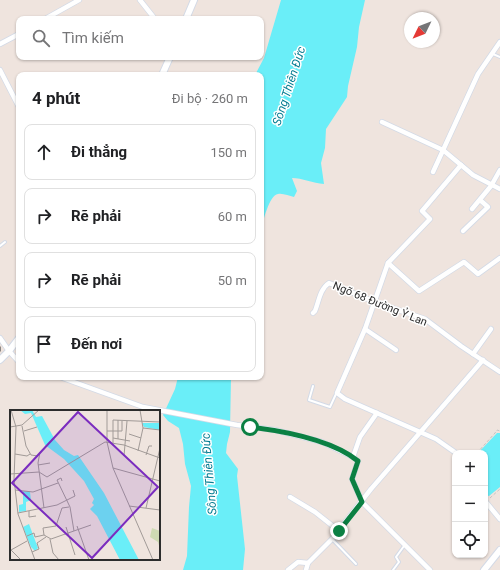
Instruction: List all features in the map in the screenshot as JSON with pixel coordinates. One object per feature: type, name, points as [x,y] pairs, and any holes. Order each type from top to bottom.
[{"type":"street","points":[[50,16],[79,0]]},
{"type":"street","points":[[140,0],[152,16]]},
{"type":"street","points":[[187,16],[194,0]]},
{"type":"street","points":[[0,44],[16,36]]},
{"type":"street","points":[[433,172],[478,74],[500,42]]},
{"type":"street","points":[[163,72],[169,60]]},
{"type":"street","points":[[0,70],[16,101]]},
{"type":"street","points":[[382,122],[443,150],[473,175],[491,186],[500,189]]},
{"type":"street","points":[[452,450],[436,438],[345,399],[337,393],[365,329],[388,263],[430,218],[422,211],[461,165]]},
{"type":"street","points":[[472,209],[491,186],[500,170]]},
{"type":"street","points":[[463,232],[488,207],[480,200]]},
{"type":"street","points":[[388,263],[419,291],[464,262],[478,274],[500,258]]},
{"type":"street","name":"Ngõ 68 Đường Ỷ Lan","points":[[313,313],[322,289],[329,283],[375,302],[425,319],[500,372]]},
{"type":"street","points":[[365,329],[396,350]]},
{"type":"street","points":[[473,354],[491,329]]},
{"type":"street","points":[[0,338],[16,359]]},
{"type":"street","points":[[0,360],[16,342]]},
{"type":"street","points":[[306,570],[308,563],[339,531],[371,489],[483,360]]},
{"type":"street","points":[[68,380],[155,410]]},
{"type":"street","points":[[160,411],[237,425],[275,430],[322,442],[353,457],[358,461],[352,479],[362,502],[430,570]]},
{"type":"street","points":[[353,457],[360,437],[377,413]]},
{"type":"street","points":[[290,497],[315,512],[339,531]]},
{"type":"street","points":[[488,505],[500,519]]},
{"type":"street","points":[[484,570],[500,550]]},
{"type":"street","points":[[288,570],[298,562],[308,563]]},
{"type":"lane","points":[[493,54],[500,57]]},
{"type":"lane","points":[[0,246],[5,242]]},
{"type":"lane","points":[[313,386],[309,400],[326,406],[330,407],[334,396],[337,393]]},
{"type":"lane","points":[[332,539],[356,564]]},
{"type":"lane","points":[[393,570],[399,562],[396,557],[405,545]]},
{"type":"path","points":[[480,450],[497,430],[500,431]]},
{"type":"path","points":[[488,499],[500,489]]},
{"type":"water","name":"Sông Thiên Đức","points":[[281,0],[365,0],[347,97],[326,129],[325,148],[321,163],[324,184],[292,178],[297,191],[294,197],[282,194],[275,196],[269,204],[264,220],[264,72],[257,72],[264,58]]},
{"type":"water","name":"Sông Thiên Đức","points":[[177,380],[231,380],[230,432],[226,453],[238,469],[237,476],[245,549],[243,570],[183,570],[187,556],[191,486],[185,464],[183,444],[179,428],[168,421],[163,415],[175,389]]},
{"type":"water","points":[[497,433],[500,433],[500,487],[489,496],[488,450],[481,450]]},
{"type":"route","points":[[250,427],[275,430],[322,442],[353,457],[358,461],[352,479],[362,502],[339,531]]}]
